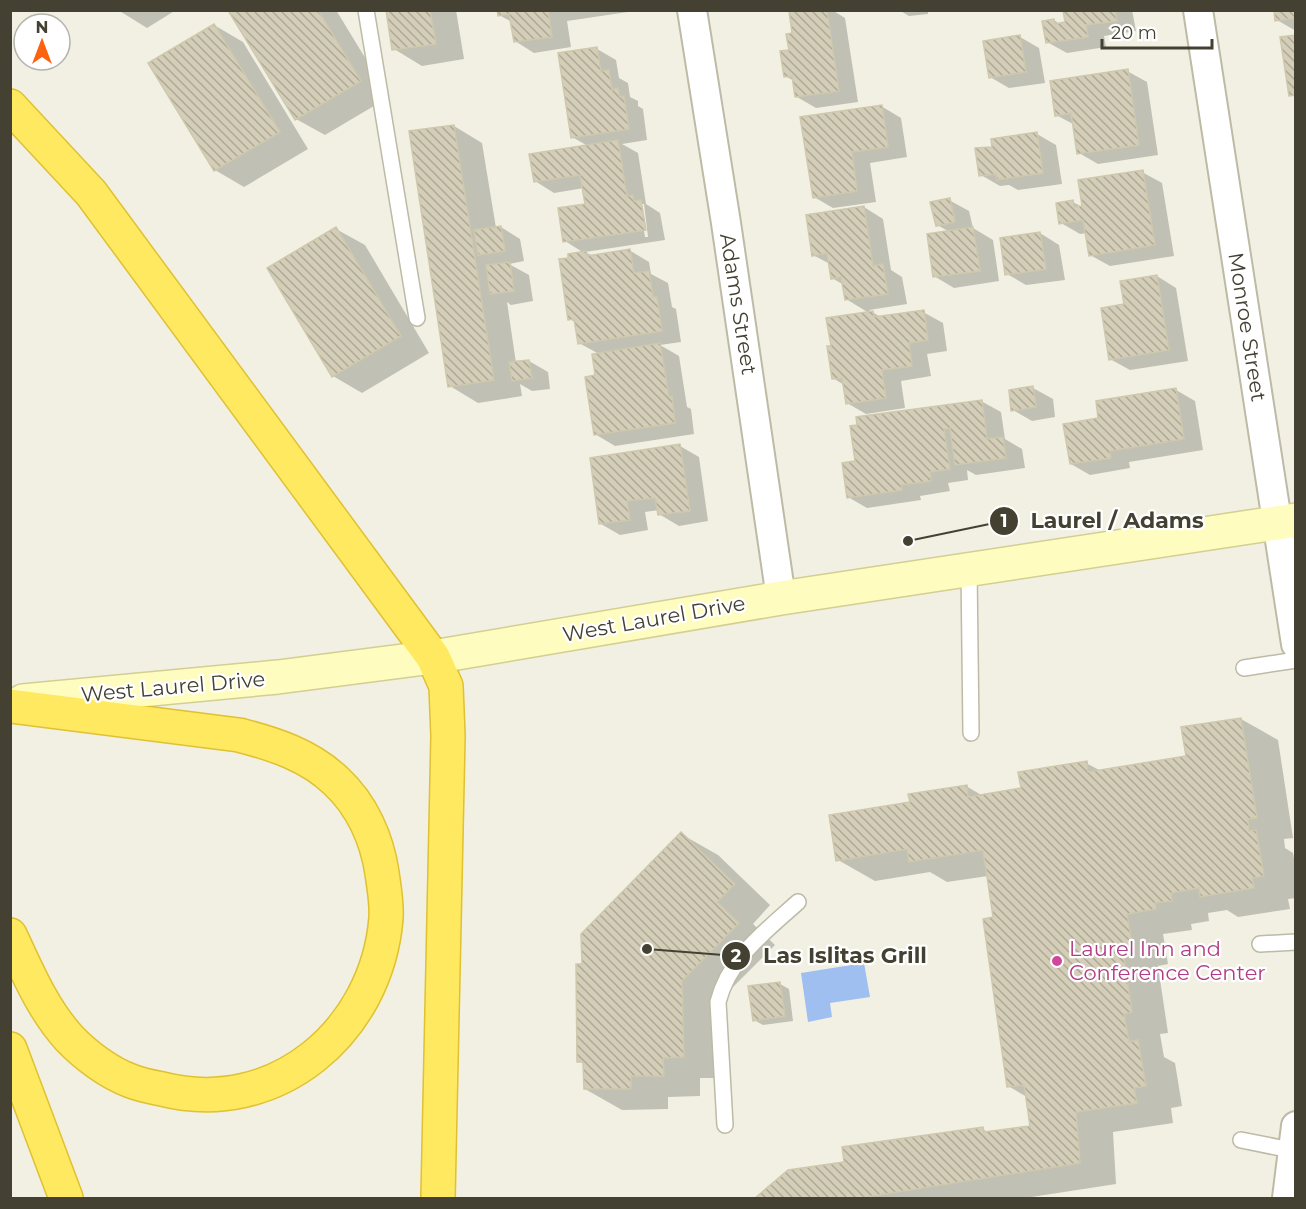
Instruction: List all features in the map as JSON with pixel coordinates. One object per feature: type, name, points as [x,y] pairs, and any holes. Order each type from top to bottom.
[{"type":"highway","points":[[10,106],[91,193],[433,657],[446,686],[448,736],[438,1198]]},
{"type":"highway","points":[[10,704],[239,735],[267,742],[312,762],[337,781],[358,807],[372,831],[380,857],[386,916],[381,950],[372,977],[357,1010],[335,1038],[306,1063],[274,1082],[244,1091],[212,1095],[175,1092],[130,1081],[96,1062],[69,1038],[44,1006],[10,935]]},
{"type":"highway","points":[[10,1049],[66,1198]]},
{"type":"main road","name":"West Laurel Drive","points":[[10,704],[278,677],[433,657],[781,598],[1287,522]]},
{"type":"street","name":"Adams Street","points":[[692,10],[742,328],[781,598]]},
{"type":"street","name":"Monroe Street","points":[[1198,10],[1287,522],[1296,644]]},
{"type":"street","points":[[1287,1198],[1295,1142]]},
{"type":"lane","points":[[366,10],[417,318]]},
{"type":"lane","points":[[969,569],[971,733]]},
{"type":"lane","points":[[1244,668],[1296,660]]},
{"type":"lane","points":[[725,1125],[718,1002],[722,987],[729,972],[746,950],[798,902]]},
{"type":"lane","points":[[1260,944],[1296,942]]},
{"type":"lane","points":[[1241,1140],[1295,1142]]},
{"type":"water","points":[[864,963],[870,997],[830,1003],[832,1017],[808,1022],[801,973]]},
{"type":"building","points":[[232,10],[318,10],[361,81],[295,120],[229,12]]},
{"type":"building","points":[[386,10],[430,10],[436,44],[392,50]]},
{"type":"building","points":[[497,10],[548,10],[552,37],[514,42],[509,14],[498,16]]},
{"type":"building","points":[[827,10],[839,91],[795,97],[792,76],[784,77],[780,51],[789,50],[786,34],[792,33],[789,11]]},
{"type":"building","points":[[1063,10],[1115,10],[1117,21],[1086,25],[1088,37],[1046,43],[1042,21],[1054,19],[1055,24],[1065,22]]},
{"type":"building","points":[[1274,10],[1296,10],[1296,18],[1275,21]]},
{"type":"building","points":[[214,24],[280,132],[214,171],[148,63]]},
{"type":"building","points":[[1020,35],[1026,72],[989,78],[983,41]]},
{"type":"building","points":[[1296,35],[1296,95],[1289,96],[1280,37]]},
{"type":"building","points":[[597,47],[601,71],[609,70],[612,90],[618,88],[620,97],[624,96],[629,129],[571,138],[558,53]]},
{"type":"building","points":[[1128,69],[1139,145],[1077,154],[1071,113],[1055,116],[1050,81]]},
{"type":"building","points":[[882,105],[888,147],[852,152],[857,191],[813,198],[800,117]]},
{"type":"building","points":[[454,125],[494,380],[448,387],[409,131]]},
{"type":"building","points":[[1037,132],[1043,173],[997,180],[996,174],[979,176],[975,148],[992,147],[991,139]]},
{"type":"building","points":[[618,140],[627,196],[633,195],[634,201],[641,200],[646,230],[563,242],[558,208],[585,204],[580,175],[534,182],[529,154]]},
{"type":"building","points":[[1143,170],[1155,245],[1089,256],[1083,220],[1059,224],[1056,203],[1073,200],[1074,207],[1082,206],[1078,180]]},
{"type":"building","points":[[950,198],[955,222],[936,226],[930,202]]},
{"type":"building","points":[[864,206],[873,266],[883,264],[888,294],[845,300],[841,277],[831,279],[827,253],[812,256],[806,215]]},
{"type":"building","points":[[501,226],[505,251],[478,255],[474,230]]},
{"type":"building","points":[[336,227],[401,336],[332,377],[267,268]]},
{"type":"building","points":[[973,227],[980,271],[933,277],[927,234]]},
{"type":"building","points":[[1040,232],[1046,269],[1005,275],[1000,238]]},
{"type":"building","points":[[630,249],[634,273],[649,271],[653,297],[657,297],[662,331],[578,344],[574,319],[568,320],[559,259],[568,258],[568,254],[586,251],[587,256]]},
{"type":"building","points":[[510,262],[514,291],[490,294],[486,265]]},
{"type":"building","points":[[1157,275],[1169,350],[1109,360],[1101,308],[1124,304],[1120,281]]},
{"type":"building","points":[[924,310],[928,340],[909,343],[912,366],[882,370],[886,398],[846,404],[842,378],[832,379],[827,346],[831,346],[826,318],[873,311],[874,317]]},
{"type":"building","points":[[660,343],[669,397],[672,396],[675,423],[594,435],[585,377],[595,375],[592,354]]},
{"type":"building","points":[[529,360],[532,378],[512,381],[509,362]]},
{"type":"building","points":[[1033,386],[1036,407],[1011,411],[1009,390]]},
{"type":"building","points":[[1176,388],[1184,439],[1110,451],[1111,458],[1070,464],[1063,424],[1098,418],[1096,401]]},
{"type":"building","points":[[982,400],[987,439],[1003,437],[1006,458],[955,465],[950,428],[944,429],[950,469],[930,472],[931,481],[901,485],[902,490],[847,498],[842,463],[855,461],[850,426],[857,425],[856,417]]},
{"type":"building","points":[[680,444],[690,511],[658,515],[655,498],[627,501],[630,520],[599,524],[590,458]]},
{"type":"building","name":"Laurel Inn and Conference Center","points":[[1241,718],[1257,818],[1248,819],[1249,831],[1256,830],[1264,876],[1252,878],[1254,888],[1200,897],[1199,888],[1171,893],[1172,901],[1155,903],[1156,909],[1127,914],[1132,944],[1122,945],[1132,1012],[1124,1014],[1129,1042],[1138,1040],[1146,1086],[1134,1088],[1137,1103],[1076,1112],[1080,1163],[860,1198],[755,1198],[788,1170],[844,1162],[842,1147],[983,1127],[984,1132],[1030,1126],[1024,1085],[1007,1087],[983,919],[993,917],[983,850],[909,862],[907,849],[836,861],[829,815],[910,802],[908,794],[967,785],[968,797],[1021,788],[1018,772],[1087,761],[1088,772],[1186,756],[1181,727]]},
{"type":"building","points":[[681,832],[735,884],[717,902],[739,923],[682,981],[684,1057],[663,1058],[664,1076],[631,1076],[631,1089],[584,1089],[583,1062],[577,1062],[576,964],[582,964],[581,934]]},
{"type":"building","points":[[780,982],[785,1016],[753,1021],[748,986]]},
{"type":"place","name":"Laurel / Adams","points":[[908,541]]},
{"type":"place","name":"Las Islitas Grill","points":[[647,949]]},
{"type":"place","name":"Laurel Inn and Conference Center","points":[[1057,961]]}]
